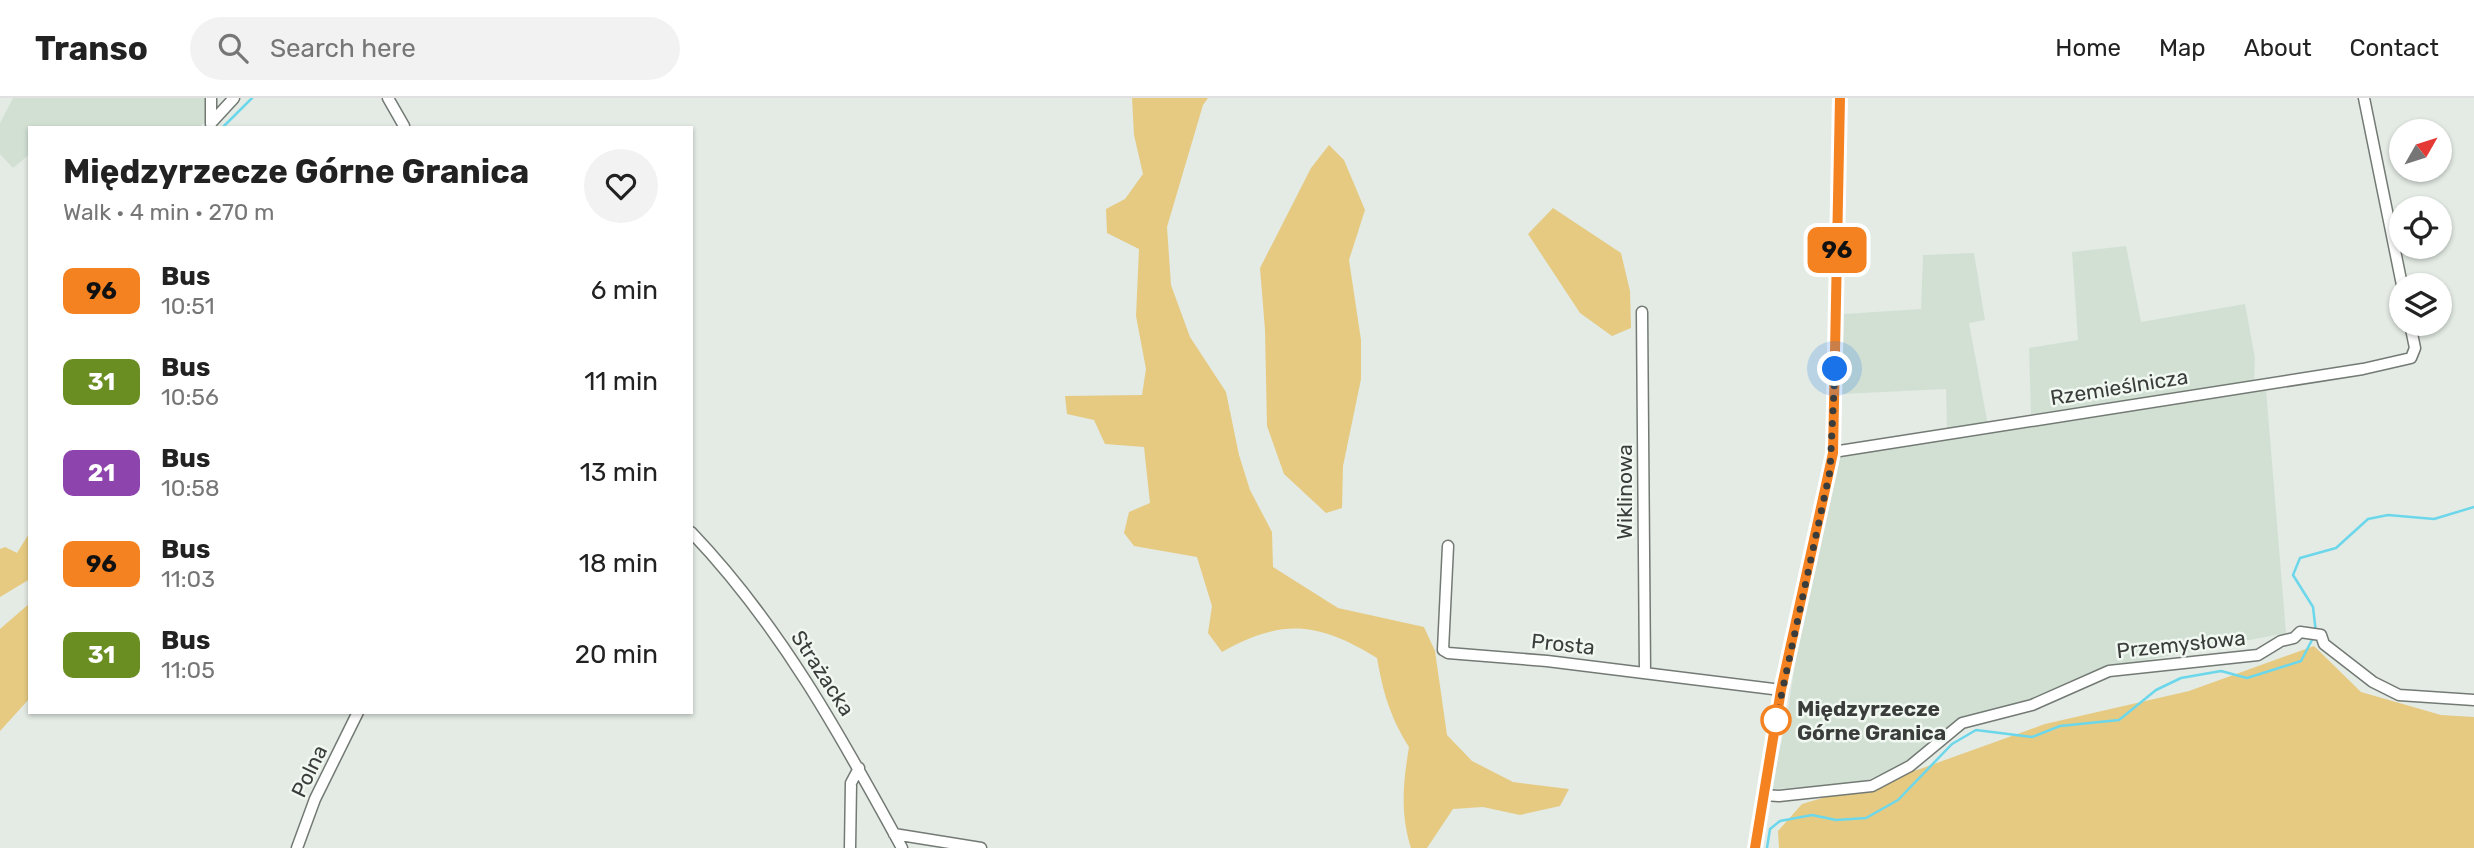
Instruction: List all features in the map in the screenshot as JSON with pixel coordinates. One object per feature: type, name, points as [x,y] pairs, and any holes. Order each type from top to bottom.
[{"type":"street","points":[[211,98],[211,125]]},
{"type":"street","points":[[211,125],[234,98]]},
{"type":"street","points":[[387,98],[404,126]]},
{"type":"street","points":[[1755,848],[1781,690],[1833,453],[1840,98]]},
{"type":"street","points":[[2364,98],[2400,273]]},
{"type":"street","name":"Wiklinowa","points":[[1642,312],[1645,673]]},
{"type":"street","name":"Rzemieślnicza","points":[[1833,453],[2363,369],[2411,358],[2415,348],[2412,336]]},
{"type":"street","name":"Strażacka","points":[[693,534],[791,654],[859,768],[902,848]]},
{"type":"street","name":"Prosta","points":[[1448,546],[1443,650],[1448,653],[1781,690]]},
{"type":"street","name":"Przemysłowa","points":[[2294,638],[2300,632],[2308,631],[2322,639],[2373,682],[2399,695],[2474,700]]},
{"type":"street","name":"Przemysłowa","points":[[1763,795],[1779,796],[1872,786],[1910,766],[1962,723],[2032,705],[2109,671],[2258,656],[2281,641],[2294,638],[2322,639]]},
{"type":"street","name":"Polna","points":[[297,848],[314,799],[357,714]]},
{"type":"street","points":[[850,848],[851,783],[859,768]]},
{"type":"street","points":[[894,834],[981,848]]},
{"type":"shaded area","points":[[13,98],[209,98],[207,121],[200,126],[28,126],[28,156],[13,168],[0,154],[0,123]]},
{"type":"shaded area","points":[[1132,98],[1208,98],[1203,105],[1167,227],[1171,285],[1190,337],[1226,392],[1239,455],[1250,490],[1272,532],[1273,567],[1338,608],[1424,627],[1435,651],[1447,735],[1472,761],[1513,782],[1569,789],[1560,806],[1520,815],[1483,807],[1453,809],[1427,848],[1411,848],[1405,823],[1404,798],[1409,747],[1388,704],[1377,658],[1336,637],[1300,629],[1282,629],[1263,634],[1222,652],[1208,633],[1212,606],[1197,557],[1134,546],[1124,533],[1129,512],[1150,503],[1144,447],[1105,444],[1094,420],[1067,414],[1065,396],[1142,395],[1146,369],[1136,316],[1139,249],[1107,233],[1106,209],[1125,199],[1143,174],[1134,135]]},
{"type":"shaded area","points":[[1329,145],[1344,160],[1365,210],[1349,260],[1361,340],[1361,379],[1343,466],[1342,508],[1326,513],[1284,474],[1267,426],[1265,330],[1260,268],[1311,168]]},
{"type":"shaded area","points":[[1553,208],[1621,253],[1630,291],[1631,328],[1612,336],[1580,313],[1528,234]]},
{"type":"shaded area","points":[[2126,246],[2141,322],[2245,304],[2255,358],[2254,382],[2031,414],[2029,348],[2078,340],[2072,252]]},
{"type":"shaded area","points":[[1974,253],[1985,320],[1969,323],[1988,425],[1947,429],[1946,389],[1842,394],[1844,314],[1921,309],[1923,255]]},
{"type":"shaded area","points":[[2266,389],[2286,633],[2106,668],[2028,702],[1960,719],[1907,763],[1858,784],[1771,789],[1787,717],[1803,610],[1838,456]]},
{"type":"shaded area","points":[[28,535],[28,580],[0,597],[0,549],[5,547],[17,553]]},
{"type":"shaded area","points":[[28,605],[28,700],[0,731],[0,629]]},
{"type":"shaded area","points":[[2314,646],[2361,692],[2441,715],[2474,717],[2474,848],[1779,848],[1778,831],[1802,804],[1920,769],[2045,724],[2189,691]]},
{"type":"waterway","points":[[224,126],[252,98]]},
{"type":"waterway","points":[[2316,633],[2313,607],[2293,575],[2300,558],[2336,548],[2368,519],[2388,515],[2434,519],[2474,507]]},
{"type":"waterway","points":[[1767,848],[1770,829],[1780,821],[1812,815],[1836,820],[1866,818],[1898,800],[1952,744],[1976,730],[2032,737],[2060,726],[2119,720],[2156,690],[2181,678],[2221,671],[2247,678],[2301,661],[2313,638]]},
{"type":"bus line","name":"96","points":[[1755,848],[1781,690],[1833,453],[1840,98]]},
{"type":"place","name":"Międzyrzecze Górne Granica","points":[[1776,720]]},
{"type":"route","points":[[1776,720],[1830,471],[1835,419],[1835,369]]}]
